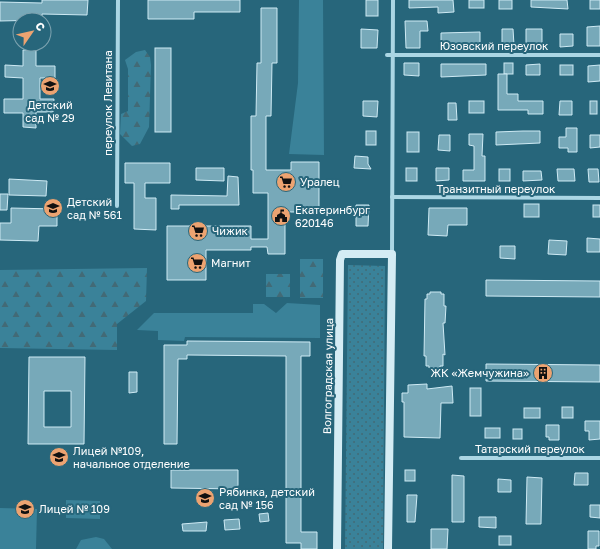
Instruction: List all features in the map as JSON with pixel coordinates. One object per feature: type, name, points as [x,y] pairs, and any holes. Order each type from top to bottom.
[{"type":"street","name":"переулок Левитана","points":[[117,206],[118,0]]},
{"type":"street","points":[[388,549],[394,54],[393,0]]},
{"type":"street","name":"Юзовский переулок","points":[[387,54],[600,56]]},
{"type":"street","name":"Транзитный переулок","points":[[392,197],[600,198]]},
{"type":"street","name":"Волгоградская улица","points":[[337,549],[338,369],[342,254],[392,254]]},
{"type":"street","name":"Татарский переулок","points":[[461,458],[600,458]]},
{"type":"green space","points":[[299,0],[323,0],[324,155],[289,154],[298,83]]},
{"type":"green space","points":[[145,50],[150,57],[151,65],[149,127],[140,144],[132,146],[120,134],[121,114],[128,111],[128,69],[125,60],[136,52]]},
{"type":"green space","points":[[300,259],[323,259],[323,298],[300,298]]},
{"type":"green space","points":[[348,265],[385,266],[383,549],[345,549]]},
{"type":"green space","points":[[147,268],[146,301],[117,324],[117,350],[0,348],[0,270]]},
{"type":"green space","points":[[266,274],[290,274],[290,297],[266,297]]},
{"type":"green space","points":[[287,303],[320,305],[320,338],[185,337],[184,341],[158,340],[158,331],[137,330],[154,313],[253,313],[253,304],[264,304],[276,313]]},
{"type":"green space","points":[[66,500],[100,501],[100,519],[66,518]]},
{"type":"green space","points":[[0,508],[37,509],[36,549],[0,549]]},
{"type":"green space","points":[[96,537],[104,539],[112,549],[76,549],[81,540]]},
{"type":"building","points":[[42,0],[88,0],[87,15],[52,14],[52,12],[12,12],[12,21],[0,21],[0,2],[42,3]]},
{"type":"building","points":[[148,0],[240,0],[240,12],[194,12],[194,19],[148,19]]},
{"type":"building","points":[[366,0],[378,0],[378,16],[366,16]]},
{"type":"building","points":[[409,0],[453,0],[454,12],[438,13],[438,7],[409,8]]},
{"type":"building","points":[[469,0],[484,0],[484,8],[469,8]]},
{"type":"building","points":[[499,0],[512,0],[512,9],[499,9]]},
{"type":"building","points":[[531,0],[567,0],[568,9],[531,7]]},
{"type":"building","points":[[590,0],[600,0],[600,9],[590,9]]},
{"type":"building","points":[[261,8],[277,8],[277,63],[272,63],[271,116],[266,116],[266,170],[291,170],[291,162],[319,162],[319,212],[285,212],[285,254],[268,254],[267,247],[251,247],[251,250],[206,250],[206,280],[167,280],[167,226],[251,226],[251,239],[268,239],[268,193],[253,193],[253,170],[251,170],[251,116],[256,116],[257,63],[261,63]]},
{"type":"building","points":[[405,21],[427,21],[428,31],[420,31],[420,48],[406,48]]},
{"type":"building","points":[[600,26],[600,46],[587,46],[587,27]]},
{"type":"building","points":[[361,29],[378,30],[377,48],[361,48]]},
{"type":"building","points":[[502,29],[513,29],[514,45],[502,45]]},
{"type":"building","points":[[526,29],[542,29],[542,44],[526,45]]},
{"type":"building","points":[[480,32],[480,48],[468,48],[468,46],[441,46],[441,33]]},
{"type":"building","points":[[560,34],[573,34],[573,46],[560,47]]},
{"type":"building","points":[[155,48],[171,48],[171,132],[155,132]]},
{"type":"building","points":[[23,52],[36,52],[36,66],[55,66],[55,78],[40,78],[40,99],[54,99],[53,112],[36,112],[36,128],[23,127],[23,113],[4,113],[4,99],[23,99],[23,78],[5,77],[5,65],[23,66]]},
{"type":"building","points":[[404,63],[419,63],[419,76],[404,75]]},
{"type":"building","points":[[504,63],[513,63],[513,74],[504,74]]},
{"type":"building","points":[[441,64],[486,64],[486,75],[441,77]]},
{"type":"building","points":[[540,64],[540,75],[526,75],[526,65]]},
{"type":"building","points":[[560,65],[573,65],[573,75],[560,75]]},
{"type":"building","points":[[600,65],[600,81],[588,82],[588,66]]},
{"type":"building","points":[[498,74],[507,74],[507,94],[518,94],[518,101],[543,101],[543,114],[528,114],[528,110],[498,110]]},
{"type":"building","points":[[363,101],[378,101],[377,117],[363,116]]},
{"type":"building","points":[[469,101],[484,101],[484,113],[469,113]]},
{"type":"building","points":[[560,101],[572,101],[572,115],[559,115]]},
{"type":"building","points":[[590,101],[597,101],[597,114],[590,114]]},
{"type":"building","points":[[448,103],[456,103],[457,120],[448,120]]},
{"type":"building","points":[[566,128],[577,128],[577,152],[568,152],[568,148],[559,148],[559,137],[566,137]]},
{"type":"building","points":[[366,131],[376,131],[376,145],[366,145]]},
{"type":"building","points":[[540,131],[540,143],[496,145],[496,132]]},
{"type":"building","points":[[407,132],[419,132],[419,152],[407,152]]},
{"type":"building","points":[[469,134],[483,134],[482,156],[485,156],[485,181],[463,181],[463,170],[474,170],[474,146],[469,145]]},
{"type":"building","points":[[439,135],[450,135],[450,151],[438,150]]},
{"type":"building","points":[[590,135],[600,135],[600,147],[590,148]]},
{"type":"building","points":[[355,156],[368,157],[368,164],[371,169],[354,168]]},
{"type":"building","points":[[125,163],[170,163],[170,183],[145,183],[145,198],[156,198],[156,230],[134,229],[134,183],[125,183]]},
{"type":"building","points":[[196,168],[224,168],[224,181],[196,180]]},
{"type":"building","points":[[406,168],[417,168],[417,181],[406,181]]},
{"type":"building","points":[[436,168],[449,168],[449,180],[436,181]]},
{"type":"building","points":[[499,169],[510,169],[510,181],[499,181]]},
{"type":"building","points":[[557,169],[574,169],[575,181],[558,181]]},
{"type":"building","points":[[588,169],[598,169],[599,182],[589,182]]},
{"type":"building","points":[[523,171],[541,171],[542,180],[523,181]]},
{"type":"building","points":[[228,176],[238,177],[239,205],[179,205],[179,209],[171,209],[171,195],[227,196]]},
{"type":"building","points":[[9,179],[47,181],[46,196],[9,195]]},
{"type":"building","points":[[0,194],[8,194],[7,210],[0,210]]},
{"type":"building","points":[[524,204],[539,204],[539,217],[524,217]]},
{"type":"building","points":[[356,205],[369,205],[368,226],[356,226]]},
{"type":"building","points":[[593,205],[600,205],[600,217],[593,217]]},
{"type":"building","points":[[11,208],[57,209],[57,226],[39,226],[38,241],[0,240],[0,223],[11,223]]},
{"type":"building","points":[[429,208],[467,208],[467,225],[448,225],[447,236],[428,235]]},
{"type":"building","points":[[587,238],[600,239],[600,252],[587,252]]},
{"type":"building","points":[[549,240],[567,241],[566,255],[548,254]]},
{"type":"building","points":[[500,246],[515,246],[515,259],[500,258]]},
{"type":"building","points":[[486,280],[600,281],[600,297],[486,296]]},
{"type":"building","points":[[430,292],[441,292],[441,294],[444,294],[444,306],[446,306],[445,323],[443,323],[445,355],[443,354],[443,366],[440,366],[440,368],[429,368],[429,366],[426,366],[426,356],[424,356],[425,299],[427,299],[427,294],[430,294]]},
{"type":"building","points":[[187,341],[310,342],[310,356],[301,356],[301,532],[317,532],[317,549],[301,549],[301,543],[286,543],[286,356],[187,355],[187,359],[178,359],[177,444],[164,444],[164,345],[187,345]]},
{"type":"building","points":[[29,357],[85,357],[84,444],[28,444]],"holes":[[[44,391],[71,391],[71,427],[44,427]]]},
{"type":"building","name":"ЖК «Жемчужина»","points":[[486,364],[600,365],[600,382],[486,381]]},
{"type":"building","points":[[129,372],[137,372],[137,392],[129,393]]},
{"type":"building","points":[[427,384],[427,389],[452,386],[453,403],[441,403],[440,438],[404,437],[404,402],[402,402],[402,393],[408,393],[408,385]]},
{"type":"building","points":[[470,388],[481,388],[481,416],[470,416]]},
{"type":"building","points":[[562,407],[573,407],[573,418],[562,418]]},
{"type":"building","points":[[524,408],[540,408],[540,418],[524,418]]},
{"type":"building","points":[[585,421],[600,421],[600,439],[589,440],[589,431],[585,431]]},
{"type":"building","points":[[546,425],[559,425],[559,440],[549,440],[549,437],[546,437]]},
{"type":"building","points":[[485,428],[500,428],[500,438],[485,438]]},
{"type":"building","points":[[513,429],[522,429],[522,439],[513,439]]},
{"type":"building","points":[[171,470],[238,470],[238,489],[171,488]]},
{"type":"building","points":[[405,470],[415,470],[415,481],[405,481]]},
{"type":"building","points":[[575,473],[588,473],[588,485],[574,485]]},
{"type":"building","points":[[452,475],[464,476],[464,522],[452,522]]},
{"type":"building","points":[[527,477],[542,478],[541,524],[526,524]]},
{"type":"building","points":[[498,479],[511,480],[511,492],[498,492]]},
{"type":"building","points":[[407,495],[417,495],[415,522],[407,522]]},
{"type":"building","points":[[590,505],[600,505],[600,518],[590,517]]},
{"type":"building","points":[[268,513],[269,521],[260,522],[259,514]]},
{"type":"building","points":[[479,517],[496,517],[496,528],[479,527]]},
{"type":"building","points":[[239,519],[240,529],[225,530],[224,520]]},
{"type":"building","points":[[207,522],[206,531],[183,531],[182,524]]},
{"type":"building","points":[[431,529],[448,529],[447,549],[431,549]]},
{"type":"building","points":[[588,531],[599,531],[599,546],[596,546],[596,549],[588,549]]},
{"type":"building","points":[[499,536],[511,536],[511,545],[499,545]]},
{"type":"place","name":"Детский сад № 29","points":[[50,86]]},
{"type":"place","name":"Уралец","points":[[286,182]]},
{"type":"place","name":"Детский сад № 561","points":[[53,208]]},
{"type":"place","name":"Екатеринбург 620146","points":[[281,216]]},
{"type":"place","name":"Чижик","points":[[198,231]]},
{"type":"place","name":"Магнит","points":[[197,263]]},
{"type":"place","name":"ЖК «Жемчужина»","points":[[543,373]]},
{"type":"place","name":"Лицей №109, начальное отделение","points":[[59,457]]},
{"type":"place","name":"Рябинка, детский сад № 156","points":[[205,498]]},
{"type":"place","name":"Лицей № 109","points":[[25,509]]}]
